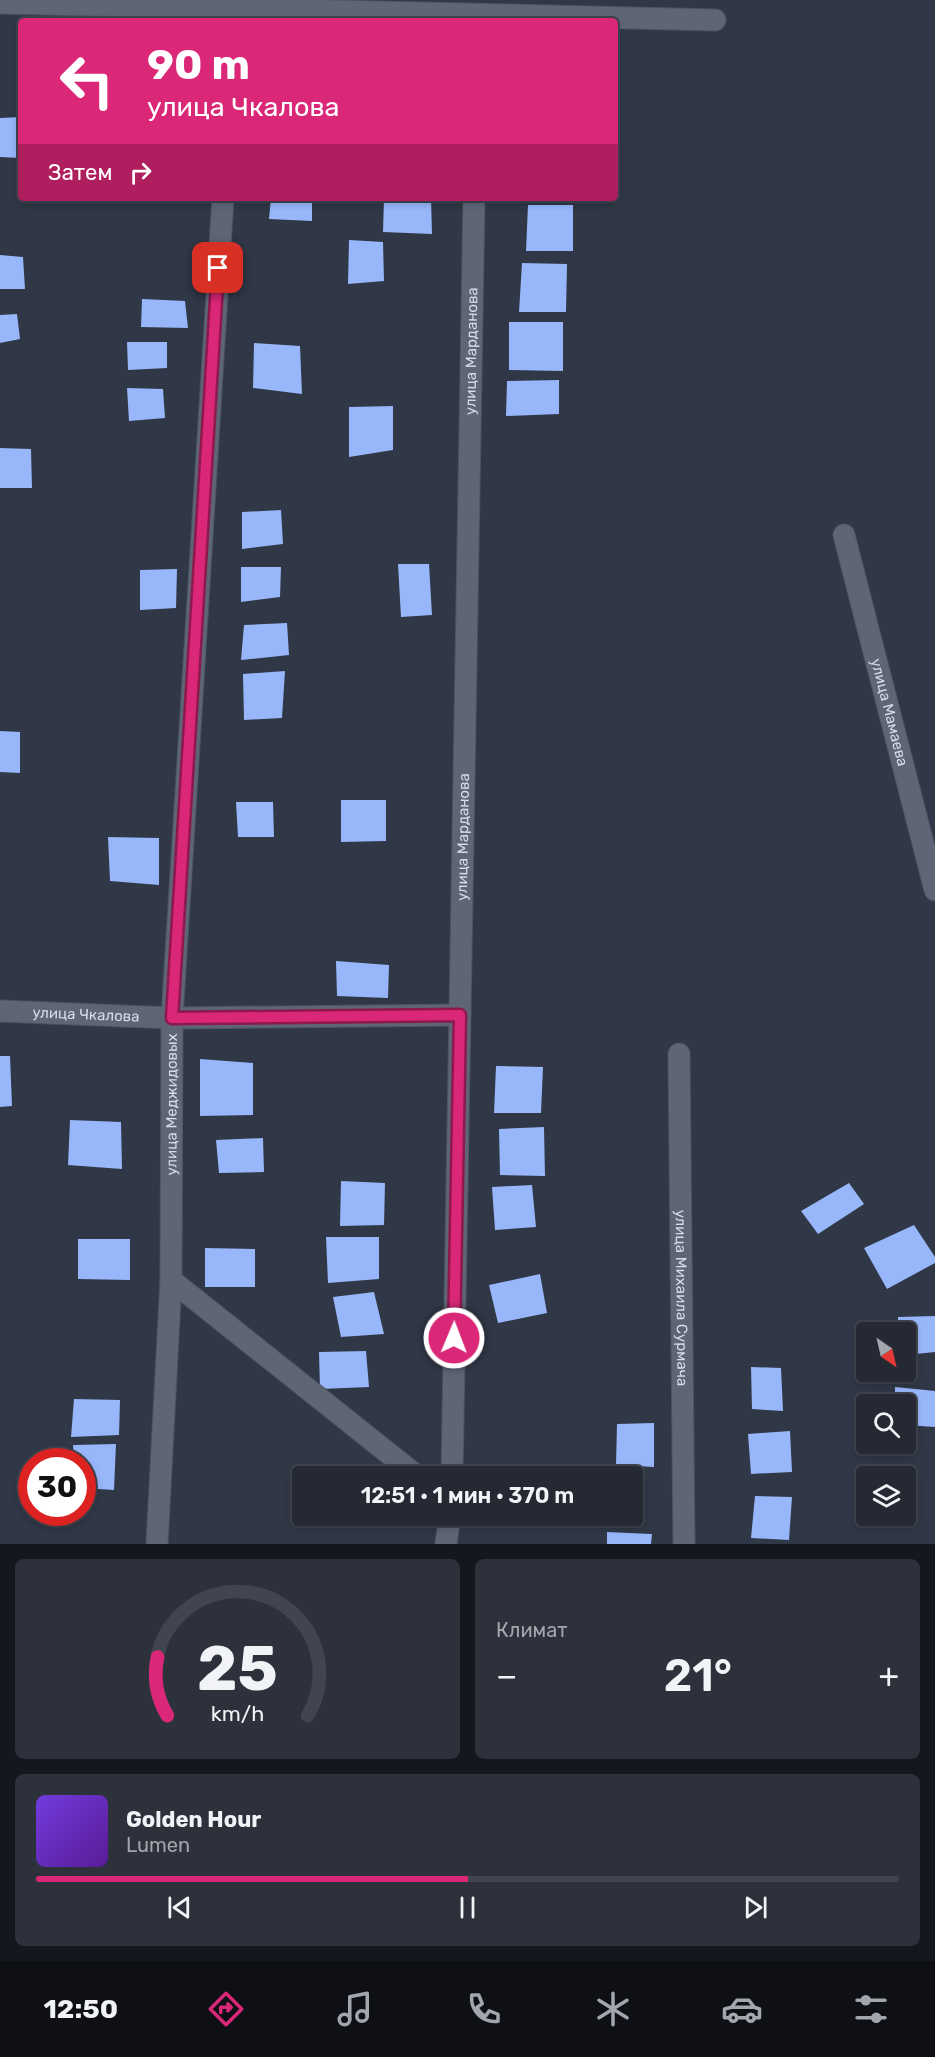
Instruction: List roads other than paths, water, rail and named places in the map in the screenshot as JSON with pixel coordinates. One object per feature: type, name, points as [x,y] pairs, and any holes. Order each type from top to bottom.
[{"type":"street","points":[[0,3],[234,15],[474,18]]},
{"type":"street","points":[[618,20],[715,21]]},
{"type":"street","name":"улица Меджидовых","points":[[157,1544],[171,1280],[172,1018],[223,201]]},
{"type":"street","name":"улица Марданова","points":[[452,1466],[474,201]]},
{"type":"street","name":"улица Мамаева","points":[[844,535],[935,890]]},
{"type":"street","name":"улица Чкалова","points":[[0,1011],[172,1018],[460,1015]]},
{"type":"street","name":"улица Михаила Сурмача","points":[[680,1054],[684,1544]]},
{"type":"street","points":[[171,1280],[404,1466]]},
{"type":"street","points":[[446,1544],[448,1526]]}]
